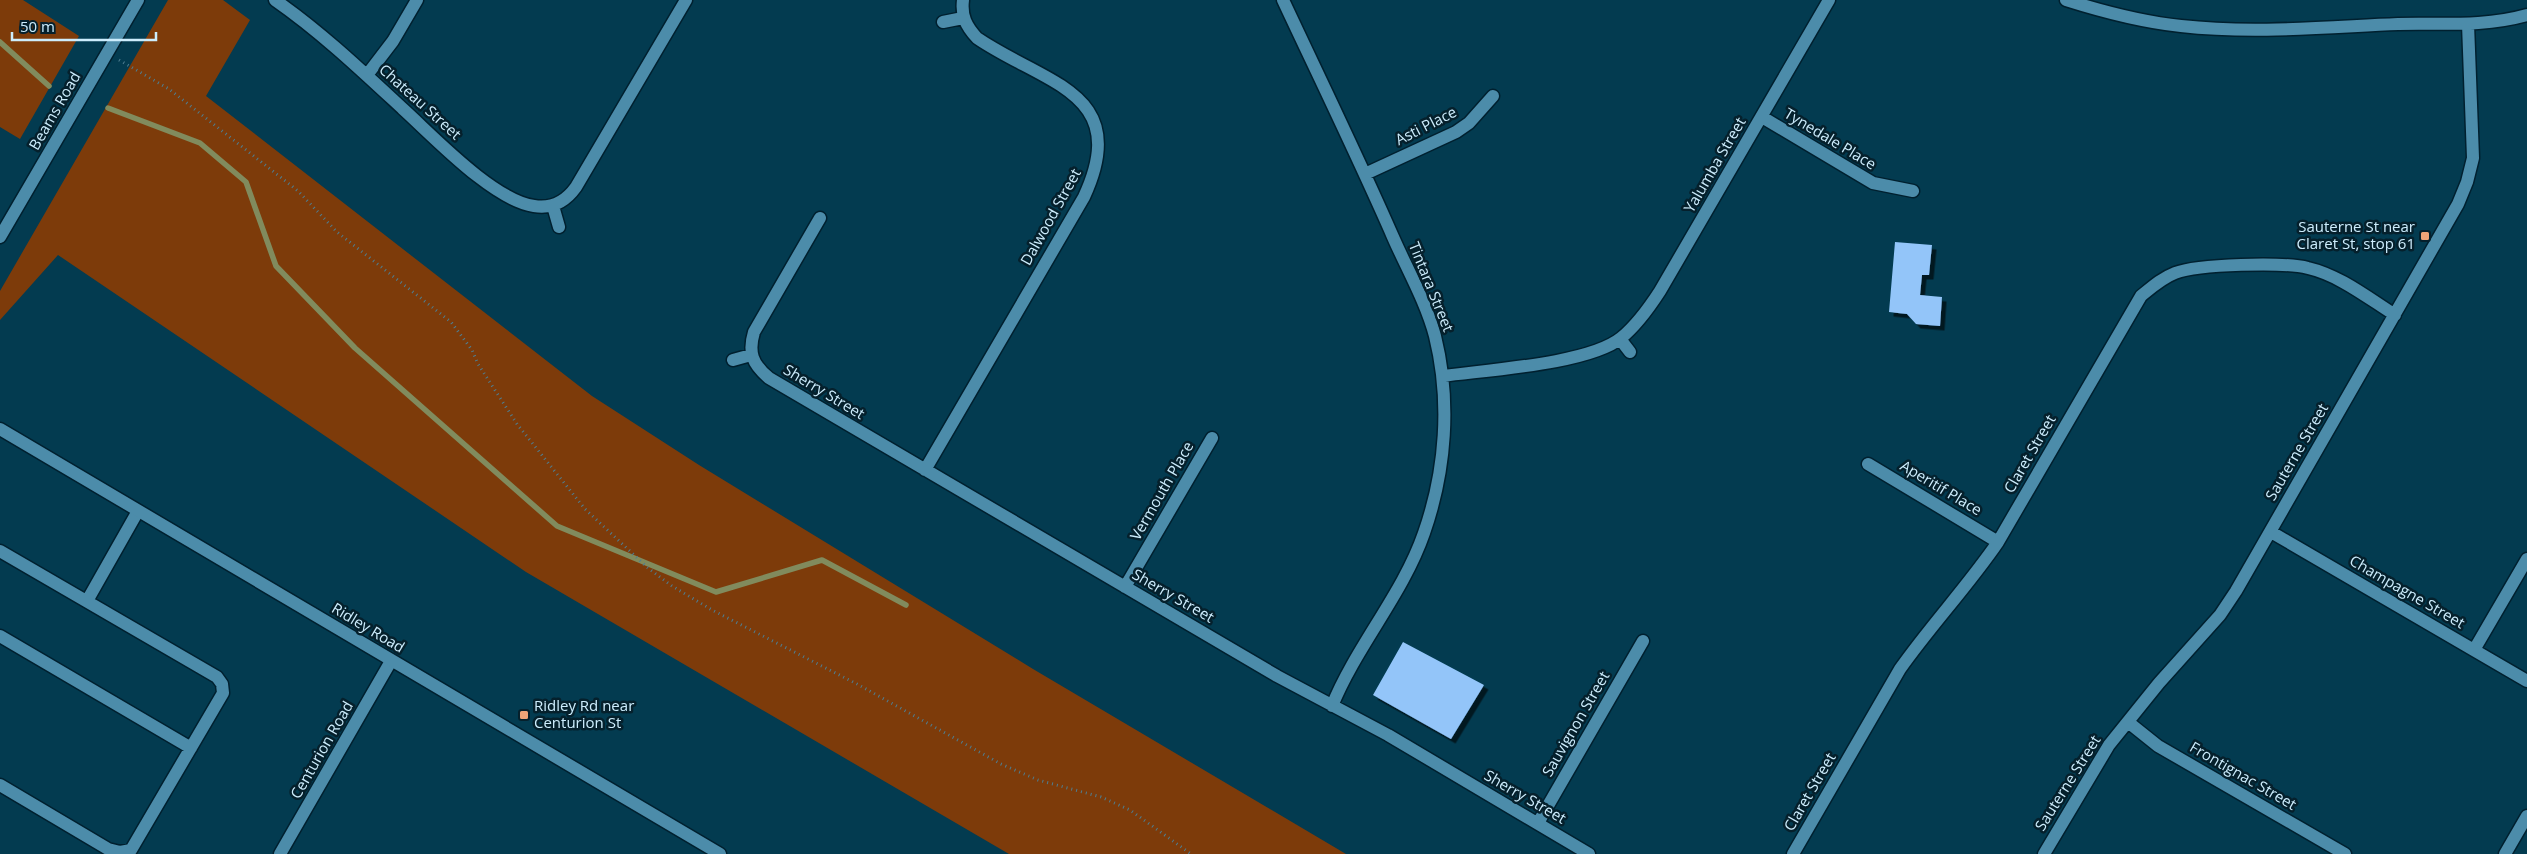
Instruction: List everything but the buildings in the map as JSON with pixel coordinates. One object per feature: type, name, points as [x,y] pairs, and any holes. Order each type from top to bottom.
[{"type":"street","name":"Beams Road","points":[[0,237],[138,0]]},
{"type":"street","name":"Chateau Street","points":[[275,0],[367,75],[485,181],[525,204],[553,206]]},
{"type":"street","points":[[367,75],[393,41],[417,0]]},
{"type":"street","points":[[559,227],[553,206],[570,195],[576,187],[686,0]]},
{"type":"street","points":[[943,22],[963,18],[963,0]]},
{"type":"street","name":"Tintara Street","points":[[1283,0],[1365,174],[1435,335],[1442,376],[1445,418],[1442,461],[1424,534],[1411,564],[1344,679],[1332,706]]},
{"type":"street","name":"Yalumba Street","points":[[1442,376],[1576,357],[1592,353],[1620,339],[1645,313],[1660,291],[1828,0]]},
{"type":"street","points":[[2066,0],[2105,6],[2181,26],[2234,30],[2468,24],[2514,19],[2527,15]]},
{"type":"street","name":"Dalwood Street","points":[[924,470],[1084,197],[1095,171],[1100,148],[1093,119],[1078,97],[987,44],[968,28],[963,18]]},
{"type":"street","name":"Sauterne Street","points":[[2044,854],[2094,767],[2159,683],[2220,615],[2271,532],[2458,204],[2467,182],[2473,158],[2468,24]]},
{"type":"street","name":"Asti Place","points":[[1365,174],[1456,132],[1469,122],[1493,96]]},
{"type":"street","name":"Tynedale Place","points":[[1762,117],[1873,183],[1913,190]]},
{"type":"street","points":[[734,360],[751,355],[750,344],[757,325],[820,218]]},
{"type":"street","name":"Claret Street","points":[[1793,854],[1900,669],[1920,641],[1979,570],[1998,542],[2141,296],[2157,282],[2176,273],[2194,268],[2282,264],[2308,268],[2331,276],[2395,315]]},
{"type":"street","points":[[1620,339],[1630,352]]},
{"type":"street","name":"Sherry Street","points":[[751,355],[754,363],[769,378],[1125,587],[1590,854]]},
{"type":"street","name":"Ridley Road","points":[[0,429],[720,854]]},
{"type":"street","name":"Vermouth Place","points":[[1125,587],[1212,438]]},
{"type":"street","name":"Aperitif Place","points":[[1868,464],[1998,542]]},
{"type":"street","points":[[87,601],[138,511]]},
{"type":"street","name":"Champagne Street","points":[[2271,532],[2527,681]]},
{"type":"street","points":[[0,551],[217,677],[222,684],[223,693],[131,850],[120,852],[108,849],[0,785]]},
{"type":"street","points":[[2474,650],[2527,559]]},
{"type":"street","points":[[0,636],[191,748]]},
{"type":"street","name":"Sauvignon Street","points":[[1538,823],[1643,641]]},
{"type":"street","name":"Centurion Road","points":[[280,854],[391,661]]},
{"type":"street","name":"Frontignac Street","points":[[2128,722],[2158,746],[2345,854]]},
{"type":"street","points":[[2505,854],[2527,816]]},
{"type":"path","points":[[107,53],[169,89],[298,191],[338,232],[451,322],[517,424],[585,509],[648,568],[672,586],[712,610],[858,684],[1001,764],[1038,780],[1100,797],[1130,810],[1191,854]]},
{"type":"shaded area","points":[[0,0],[23,0],[79,36],[20,139],[0,127]]},
{"type":"shaded area","points":[[168,0],[223,0],[250,20],[206,96],[592,396],[699,465],[1033,669],[1346,854],[1009,854],[526,572],[58,255],[0,320],[0,291]]},
{"type":"waterway","points":[[0,42],[49,86]]},
{"type":"waterway","points":[[108,108],[200,143],[246,182],[276,266],[355,348],[557,526],[716,592],[822,560],[906,605]]},
{"type":"place","name":"Sauterne St near Claret St, stop 61","points":[[2425,236]]},
{"type":"place","name":"Ridley Rd near Centurion St","points":[[524,715]]}]
